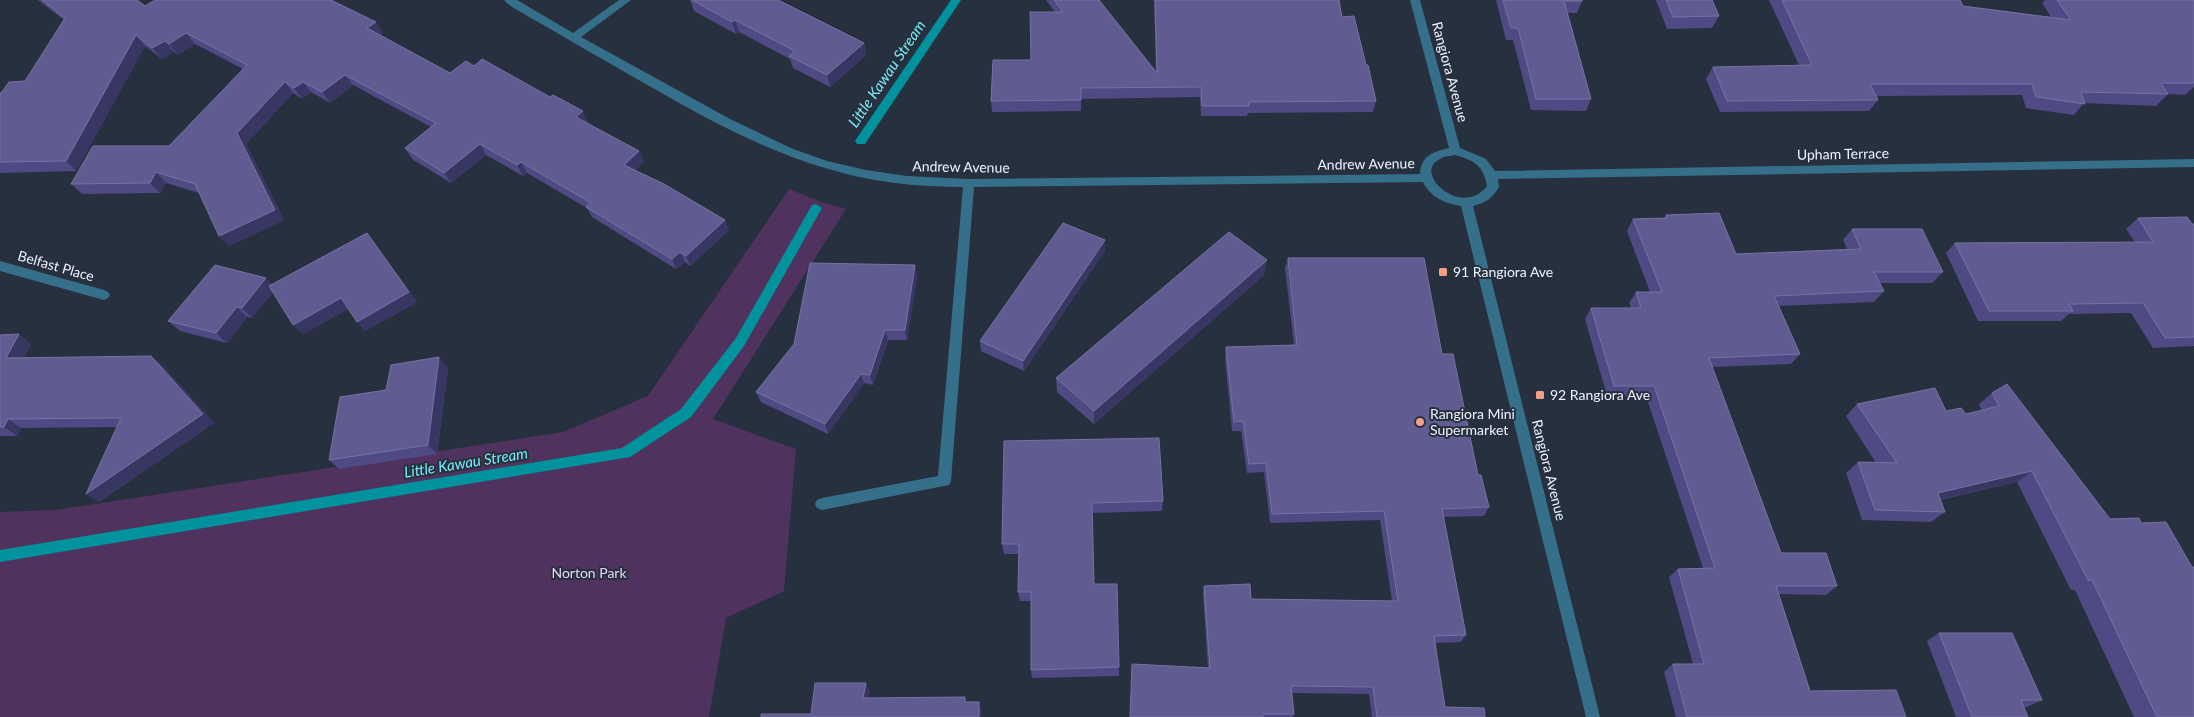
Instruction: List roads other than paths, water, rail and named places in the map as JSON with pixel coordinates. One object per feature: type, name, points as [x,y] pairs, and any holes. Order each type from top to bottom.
[{"type":"street","name":"Andrew Avenue","points":[[508,0],[573,38],[763,142],[807,159],[848,170],[924,183],[1426,178]]},
{"type":"street","points":[[573,38],[626,0]]},
{"type":"street","name":"Rangiora Avenue","points":[[1415,0],[1455,151]]},
{"type":"street","points":[[1455,151],[1474,156],[1486,165],[1492,175],[1493,188],[1482,198],[1466,202],[1446,199],[1432,189],[1426,178],[1426,165],[1430,158],[1440,152],[1455,151]]},
{"type":"street","name":"Upham Terrace","points":[[1492,175],[2194,164]]},
{"type":"street","points":[[822,504],[944,481],[970,183]]},
{"type":"street","name":"Rangiora Avenue","points":[[1466,202],[1593,717]]},
{"type":"street","name":"Belfast Place","points":[[0,266],[104,295]]},
{"type":"waterway","name":"Little Kawau Stream","points":[[861,141],[956,0]]},
{"type":"waterway","name":"Little Kawau Stream","points":[[0,556],[625,453],[686,413],[740,342],[816,208]]},
{"type":"place","name":"91 Rangiora Ave","points":[[1443,272]]},
{"type":"place","name":"92 Rangiora Ave","points":[[1540,395]]},
{"type":"place","name":"Rangiora Mini Supermarket","points":[[1420,422]]},
{"type":"park label","name":"Norton Park","points":[[589,573]]}]
